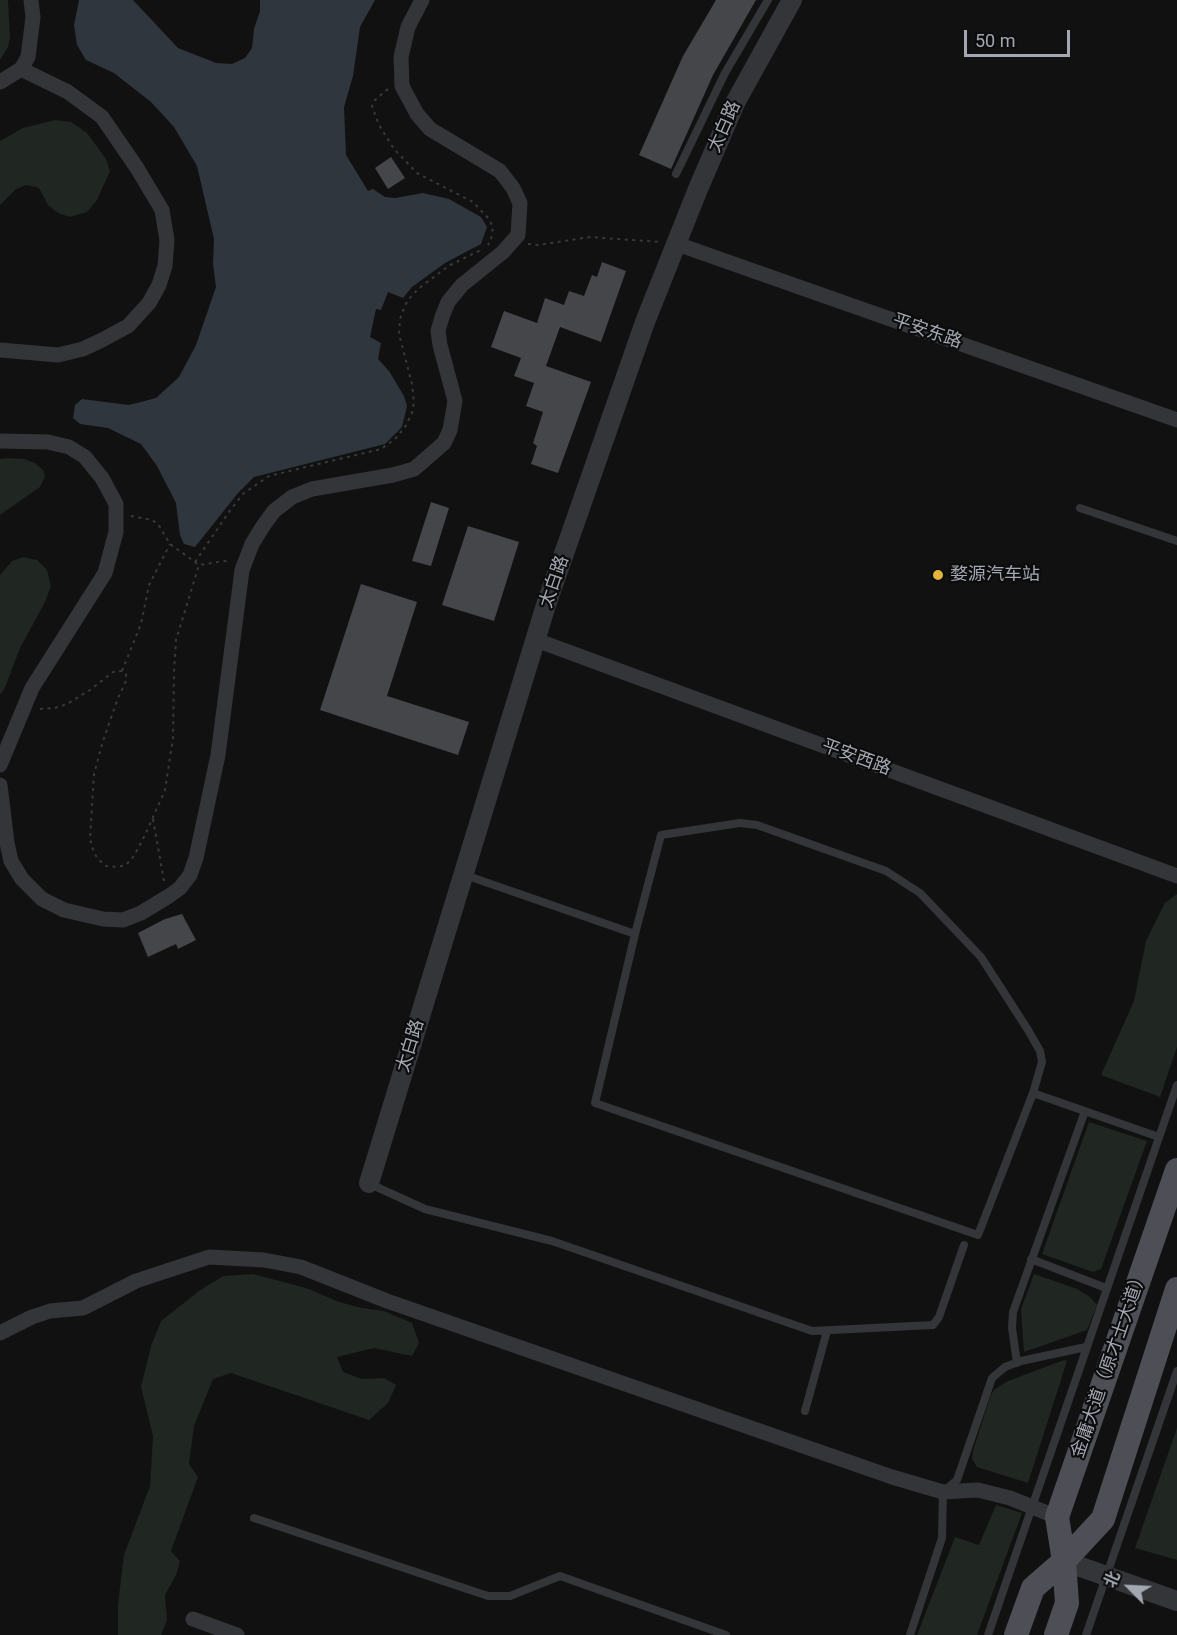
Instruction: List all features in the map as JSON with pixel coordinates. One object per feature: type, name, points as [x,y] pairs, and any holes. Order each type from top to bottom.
[{"type":"main road","name":"金庸大道（原才士大道）","points":[[1056,1635],[1067,1603],[1064,1561],[1057,1517],[1177,1170]]},
{"type":"main road","points":[[1016,1635],[1033,1587],[1064,1561],[1103,1519],[1177,1289]]},
{"type":"street","points":[[0,82],[21,69],[28,57],[32,38],[31,0]]},
{"type":"street","points":[[0,785],[11,861],[22,879],[42,899],[64,910],[104,920],[123,920],[141,913],[180,888],[190,875],[196,858],[218,755],[242,570],[252,544],[273,511],[292,497],[312,489],[393,475],[414,469],[444,443],[450,430],[455,401],[440,345],[438,331],[442,316],[448,302],[462,285],[503,252],[518,235],[520,203],[513,188],[500,171],[430,129],[417,114],[402,86],[401,57],[408,27],[422,0]]},
{"type":"street","name":"太白路","points":[[369,1183],[546,605],[645,322],[735,104],[792,0]]},
{"type":"street","points":[[0,350],[58,355],[83,349],[102,340],[128,326],[149,303],[159,285],[165,267],[166,240],[162,210],[102,117],[68,92],[21,69]]},
{"type":"street","name":"平安东路","points":[[677,244],[1177,420]]},
{"type":"street","points":[[0,441],[48,442],[69,447],[85,457],[102,478],[116,504],[116,532],[105,573],[43,668],[23,707],[0,765]]},
{"type":"street","name":"平安西路","points":[[536,640],[1177,876]]},
{"type":"street","points":[[0,1333],[32,1317],[51,1311],[83,1308],[136,1281],[209,1257],[264,1260],[301,1267],[387,1301],[892,1477],[942,1492],[978,1490],[1010,1498],[1057,1517]]},
{"type":"street","points":[[1064,1561],[1177,1601]]},
{"type":"street","points":[[194,1619],[237,1635]]},
{"type":"lane","points":[[676,174],[719,84],[768,0]]},
{"type":"lane","points":[[1080,508],[1177,542]]},
{"type":"lane","points":[[740,823],[749,824],[886,871],[920,893],[981,957],[1040,1051],[1042,1062],[1033,1093],[978,1235],[595,1103],[661,835],[740,823]]},
{"type":"lane","points":[[465,875],[635,934]]},
{"type":"lane","points":[[988,1635],[1177,1085]]},
{"type":"lane","points":[[1033,1093],[1159,1137]]},
{"type":"lane","points":[[1017,1363],[1012,1328],[1013,1312],[1085,1111]]},
{"type":"lane","points":[[369,1183],[425,1209],[552,1241],[813,1331],[933,1324],[939,1317],[964,1245]]},
{"type":"lane","points":[[1031,1260],[1106,1288]]},
{"type":"lane","points":[[805,1411],[827,1331]]},
{"type":"lane","points":[[910,1635],[942,1538],[942,1492],[957,1480],[992,1378],[1005,1367],[1017,1363],[1086,1347]]},
{"type":"lane","points":[[1086,1635],[1108,1577],[1177,1371]]},
{"type":"lane","points":[[254,1518],[488,1596],[510,1596],[560,1576],[726,1635]]},
{"type":"path","points":[[195,562],[244,493],[269,476],[381,449],[395,439],[405,427],[412,413],[414,402],[412,384],[399,334],[400,319],[405,305],[423,285],[450,265],[476,253],[488,244],[491,238],[493,227],[473,202],[417,173],[394,149],[379,125],[372,106],[375,100],[402,78]]},
{"type":"path","points":[[513,241],[538,245],[590,237],[677,244]]},
{"type":"path","points":[[116,515],[152,520],[158,524],[170,544],[199,565],[225,560],[246,560]]},
{"type":"path","points":[[122,671],[141,624],[149,585],[170,544]]},
{"type":"path","points":[[122,671],[126,674],[126,681],[103,741],[94,774],[90,839],[94,853],[99,860],[106,866],[117,867],[126,865],[135,856],[165,790],[171,756],[176,640],[199,565]]},
{"type":"path","points":[[23,707],[46,709],[67,704],[113,672],[122,671]]},
{"type":"path","points":[[153,819],[162,876],[169,896]]},
{"type":"shaded area","points":[[0,0],[8,0],[10,37],[8,47],[0,60]]},
{"type":"shaded area","points":[[79,0],[133,0],[178,48],[216,63],[232,64],[245,58],[252,48],[254,29],[260,11],[260,0],[375,0],[360,27],[353,76],[344,107],[346,155],[368,191],[373,189],[385,197],[395,198],[423,193],[449,199],[481,217],[487,227],[481,244],[445,263],[412,287],[403,298],[388,292],[381,310],[376,309],[370,337],[381,343],[378,359],[389,371],[404,396],[407,406],[402,427],[385,444],[254,477],[238,493],[195,547],[184,544],[180,535],[176,503],[157,466],[141,444],[108,428],[80,424],[73,418],[75,405],[82,399],[129,405],[156,398],[179,377],[196,345],[216,287],[213,264],[214,239],[197,166],[174,127],[151,102],[114,73],[86,60],[77,45],[74,25]]},
{"type":"shaded area","points":[[55,120],[71,122],[87,133],[106,159],[110,171],[97,200],[87,212],[70,217],[58,213],[48,205],[39,188],[26,185],[16,189],[0,205],[0,141],[23,128]]},
{"type":"shaded area","points":[[0,459],[24,459],[35,463],[43,470],[45,476],[40,487],[0,515]]},
{"type":"shaded area","points":[[23,557],[37,560],[47,570],[51,586],[20,648],[4,690],[0,694],[0,575],[12,561]]},
{"type":"shaded area","points":[[1177,894],[1177,1047],[1160,1097],[1101,1075],[1134,1001],[1146,941],[1165,903]]},
{"type":"shaded area","points":[[1089,1122],[1147,1141],[1101,1269],[1093,1272],[1042,1254]]},
{"type":"shaded area","points":[[253,1274],[306,1288],[339,1302],[384,1311],[412,1323],[419,1343],[412,1356],[374,1348],[337,1357],[343,1372],[362,1379],[384,1378],[396,1385],[388,1403],[369,1420],[231,1373],[213,1379],[194,1426],[189,1464],[198,1477],[171,1551],[180,1561],[176,1575],[165,1595],[167,1620],[161,1635],[118,1635],[118,1604],[124,1555],[150,1486],[153,1436],[141,1387],[151,1346],[161,1321],[199,1291],[223,1276]]},
{"type":"shaded area","points":[[1034,1274],[1077,1289],[1090,1297],[1097,1305],[1087,1330],[1024,1352],[1021,1309]]},
{"type":"shaded area","points":[[1064,1360],[1067,1361],[1028,1483],[977,1467],[972,1459],[973,1451],[994,1390],[1008,1381]]},
{"type":"shaded area","points":[[1177,1428],[1177,1560],[1135,1548]]},
{"type":"shaded area","points":[[996,1505],[1022,1513],[977,1635],[917,1635],[955,1537],[979,1545]]},
{"type":"building","points":[[716,0],[756,0],[713,75],[671,169],[639,155],[683,56]]},
{"type":"building","points":[[391,157],[405,178],[388,189],[375,168]]},
{"type":"building","points":[[602,262],[626,271],[601,342],[560,327],[546,366],[591,382],[558,473],[531,464],[537,446],[533,443],[543,412],[526,406],[534,383],[514,376],[521,358],[491,347],[504,311],[537,323],[545,298],[564,305],[569,291],[584,296],[592,275],[597,277]]},
{"type":"building","points":[[431,502],[449,508],[431,566],[412,561]]},
{"type":"building","points":[[468,526],[519,542],[494,621],[442,605]]},
{"type":"building","points":[[361,584],[417,602],[387,696],[469,722],[458,755],[320,710]]},
{"type":"building","points":[[182,914],[196,940],[178,949],[176,944],[148,957],[138,933],[165,919]]},
{"type":"place","name":"婺源汽车站","points":[[938,575]]}]
